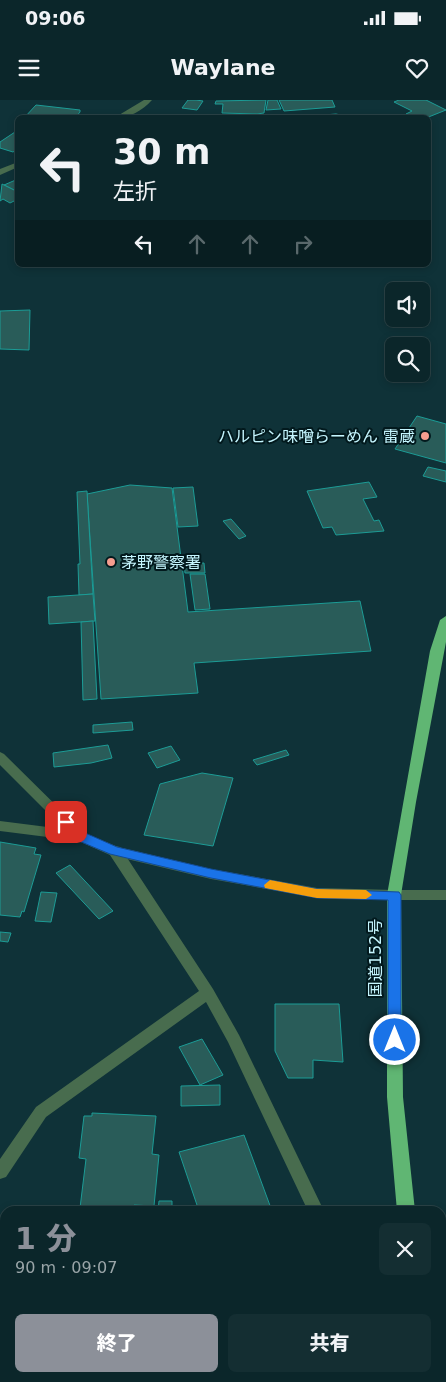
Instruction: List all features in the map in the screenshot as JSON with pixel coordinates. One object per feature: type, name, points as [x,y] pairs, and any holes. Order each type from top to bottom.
[{"type":"highway","name":"国道152号","points":[[406,1206],[395,1097],[394,895],[409,802],[442,653],[446,620]]},
{"type":"street","points":[[124,115],[142,106],[148,100]]},
{"type":"street","points":[[0,172],[15,165]]},
{"type":"street","points":[[0,757],[79,836]]},
{"type":"street","points":[[0,826],[79,836],[115,851],[211,874],[317,893],[446,896]]},
{"type":"street","points":[[115,851],[208,993],[234,1039],[314,1206]]},
{"type":"street","points":[[0,1172],[41,1112],[208,993]]},
{"type":"building","points":[[188,100],[203,101],[197,110],[182,108]]},
{"type":"building","points":[[266,100],[264,113],[257,114],[222,113],[223,104],[215,104],[216,101]]},
{"type":"building","points":[[268,100],[277,100],[281,109],[266,110]]},
{"type":"building","points":[[279,100],[332,100],[335,107],[284,111]]},
{"type":"building","points":[[399,100],[426,100],[446,110],[431,116],[408,115],[406,114],[412,111],[394,102]]},
{"type":"building","points":[[36,105],[80,110],[78,115],[27,115]]},
{"type":"building","points":[[15,132],[15,151],[13,152],[0,148],[0,142]]},
{"type":"building","points":[[15,180],[15,190],[4,185]]},
{"type":"building","points":[[2,184],[15,190],[15,200],[10,203],[3,199],[0,201]]},
{"type":"building","points":[[30,310],[29,350],[0,349],[0,311]]},
{"type":"building","name":"ハルピン味噌らーめん 雷蔵","points":[[417,416],[446,424],[446,463],[395,449]]},
{"type":"building","points":[[428,467],[446,471],[446,482],[423,476]]},
{"type":"building","points":[[369,482],[377,497],[363,499],[374,521],[379,520],[384,531],[336,535],[332,527],[323,528],[307,491]]},
{"type":"building","points":[[130,485],[172,488],[188,612],[360,601],[371,651],[194,663],[198,693],[101,699],[87,494]]},
{"type":"building","points":[[193,487],[198,526],[178,527],[173,488]]},
{"type":"building","points":[[87,491],[93,594],[79,595],[78,564],[80,564],[77,492]]},
{"type":"building","points":[[231,519],[246,536],[239,539],[223,521]]},
{"type":"building","points":[[204,563],[205,573],[185,573],[184,564]]},
{"type":"building","points":[[190,574],[205,574],[210,609],[195,610]]},
{"type":"building","points":[[93,594],[95,621],[49,624],[48,597]]},
{"type":"building","points":[[93,621],[97,699],[83,700],[81,622]]},
{"type":"building","points":[[132,722],[133,730],[93,733],[93,725]]},
{"type":"building","points":[[108,745],[112,758],[91,763],[54,767],[53,753]]},
{"type":"building","points":[[171,746],[180,760],[157,768],[148,753]]},
{"type":"building","points":[[286,750],[289,755],[257,765],[253,760]]},
{"type":"building","points":[[202,773],[233,778],[213,846],[144,835],[160,784]]},
{"type":"building","points":[[0,842],[36,848],[34,854],[41,855],[24,912],[22,911],[20,917],[0,915]]},
{"type":"building","points":[[70,865],[113,911],[99,919],[56,873]]},
{"type":"building","points":[[41,892],[57,893],[51,922],[35,921]]},
{"type":"building","points":[[0,932],[11,933],[8,942],[0,941]]},
{"type":"building","points":[[275,1004],[339,1004],[343,1062],[313,1060],[313,1078],[288,1078],[275,1051]]},
{"type":"building","points":[[202,1039],[223,1075],[200,1085],[179,1047]]},
{"type":"building","points":[[220,1085],[220,1105],[181,1106],[181,1086]]},
{"type":"building","points":[[92,1113],[156,1116],[152,1154],[159,1155],[154,1206],[80,1206],[86,1159],[79,1158],[84,1116],[92,1116]]},
{"type":"building","points":[[244,1135],[270,1206],[197,1206],[179,1152]]},
{"type":"building","points":[[159,1201],[172,1201],[172,1206],[158,1206]]},
{"type":"slow traffic","points":[[270,885],[317,893],[366,895]]},
{"type":"place","name":"ハルピン味噌らーめん 雷蔵","points":[[425,436]]},
{"type":"place","name":"茅野警察署","points":[[111,562]]},
{"type":"route","points":[[66,822],[79,836],[115,851],[211,874],[317,893],[394,895],[395,1040]]}]
